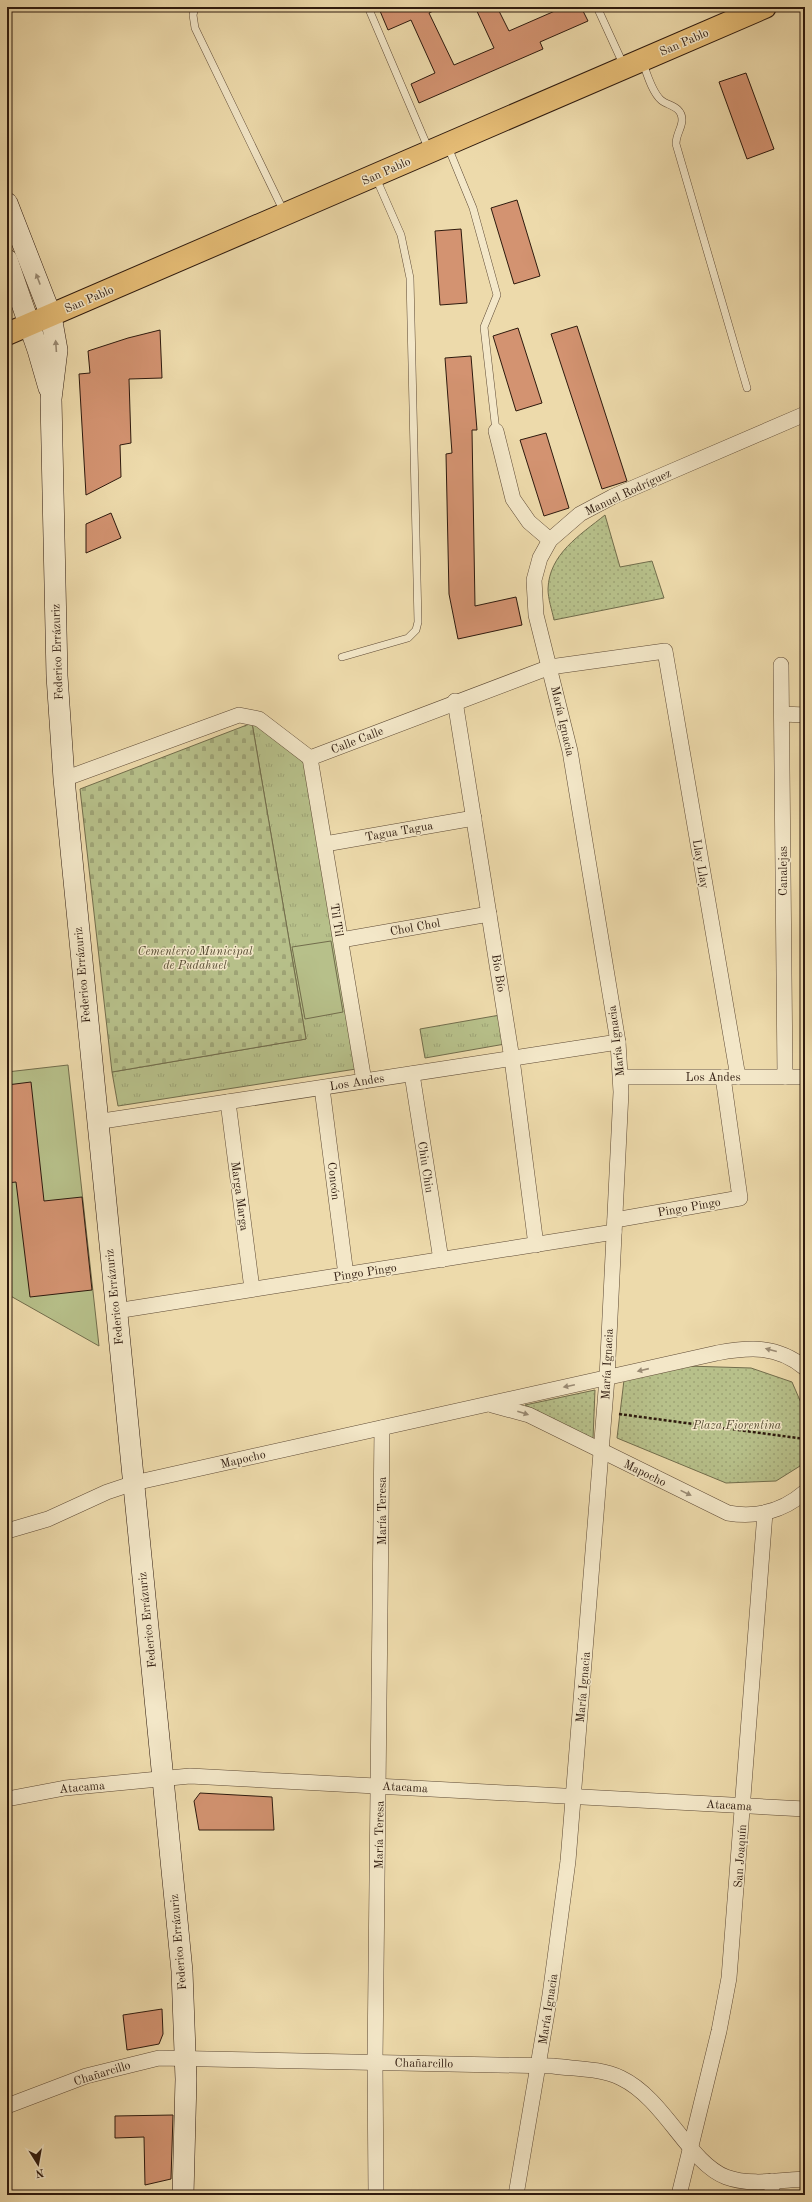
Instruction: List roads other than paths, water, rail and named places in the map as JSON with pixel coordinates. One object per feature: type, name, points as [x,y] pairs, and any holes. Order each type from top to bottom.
[{"type":"main road","name":"San Pablo","points":[[7,334],[765,7]]},
{"type":"street","name":"Federico Errázuriz","points":[[7,203],[51,316],[57,350],[51,399],[57,676],[64,779],[96,1122],[134,1483],[182,1970],[186,2058],[184,2195]]},
{"type":"street","name":"Federico Errázuriz","points":[[7,260],[28,325],[44,367],[51,399]]},
{"type":"street","name":"Manuel Rodríguez","points":[[550,540],[569,522],[595,505],[805,414]]},
{"type":"street","points":[[496,431],[513,499],[529,522],[550,540]]},
{"type":"street","name":"María Ignacia","points":[[516,2195],[560,1925],[574,1796],[607,1378],[621,1077],[618,1042],[570,751],[536,615],[534,593],[537,568],[550,540]]},
{"type":"street","name":"Calle Calle","points":[[310,758],[455,701],[550,667],[665,651]]},
{"type":"street","name":"Llay Llay","points":[[665,651],[731,1077],[740,1198]]},
{"type":"street","name":"Canalejas","points":[[781,665],[785,1077]]},
{"type":"street","name":"Bío Bío","points":[[455,701],[512,1059],[536,1245]]},
{"type":"street","points":[[782,714],[805,714]]},
{"type":"street","points":[[64,779],[239,715],[259,719],[310,758]]},
{"type":"street","name":"Til Til","points":[[310,758],[364,1081]]},
{"type":"street","name":"Tagua Tagua","points":[[325,844],[474,818]]},
{"type":"street","name":"Chol Chol","points":[[341,940],[489,914]]},
{"type":"street","name":"Los Andes","points":[[96,1122],[618,1042]]},
{"type":"street","name":"Chiu Chiu","points":[[412,1074],[441,1260]]},
{"type":"street","name":"Los Andes","points":[[621,1077],[805,1077]]},
{"type":"street","name":"Concón","points":[[322,1088],[346,1275]]},
{"type":"street","name":"Marga Marga","points":[[228,1102],[252,1289]]},
{"type":"street","name":"Pingo Pingo","points":[[116,1311],[536,1245],[740,1198]]},
{"type":"street","name":"Mapocho","points":[[7,1531],[48,1519],[107,1492],[134,1483],[717,1353],[753,1348],[774,1350],[786,1355],[805,1368]]},
{"type":"street","name":"Mapocho","points":[[485,1404],[508,1408],[529,1415],[728,1513],[741,1515],[765,1513],[786,1504],[805,1492]]},
{"type":"street","name":"María Teresa","points":[[376,2195],[375,2062],[380,1786],[382,1428]]},
{"type":"street","name":"San Joaquín","points":[[679,2195],[719,2031],[729,1978],[744,1806],[765,1513]]},
{"type":"street","name":"Atacama","points":[[7,1799],[58,1789],[190,1776],[805,1809]]},
{"type":"street","name":"Chañarcillo","points":[[7,2106],[61,2085],[112,2069],[158,2058],[538,2066],[599,2071],[621,2078],[643,2093],[665,2114],[708,2166],[727,2178],[747,2181],[772,2188],[805,2179]]},
{"type":"lane","points":[[195,7],[193,15],[195,28],[285,214]]},
{"type":"lane","points":[[368,7],[438,149],[473,208],[497,295],[484,327],[496,431]]},
{"type":"lane","points":[[596,7],[633,64],[656,94],[664,102],[678,109],[681,114],[682,120],[677,133],[676,144],[747,388]]},
{"type":"lane","points":[[342,657],[408,638],[416,630],[418,622],[410,278],[401,235],[375,176]]},
{"type":"park label","name":"Cementerio Municipal de Pudahuel","points":[[195,958]]},
{"type":"park label","name":"Plaza Fiorentina","points":[[737,1425]]}]
